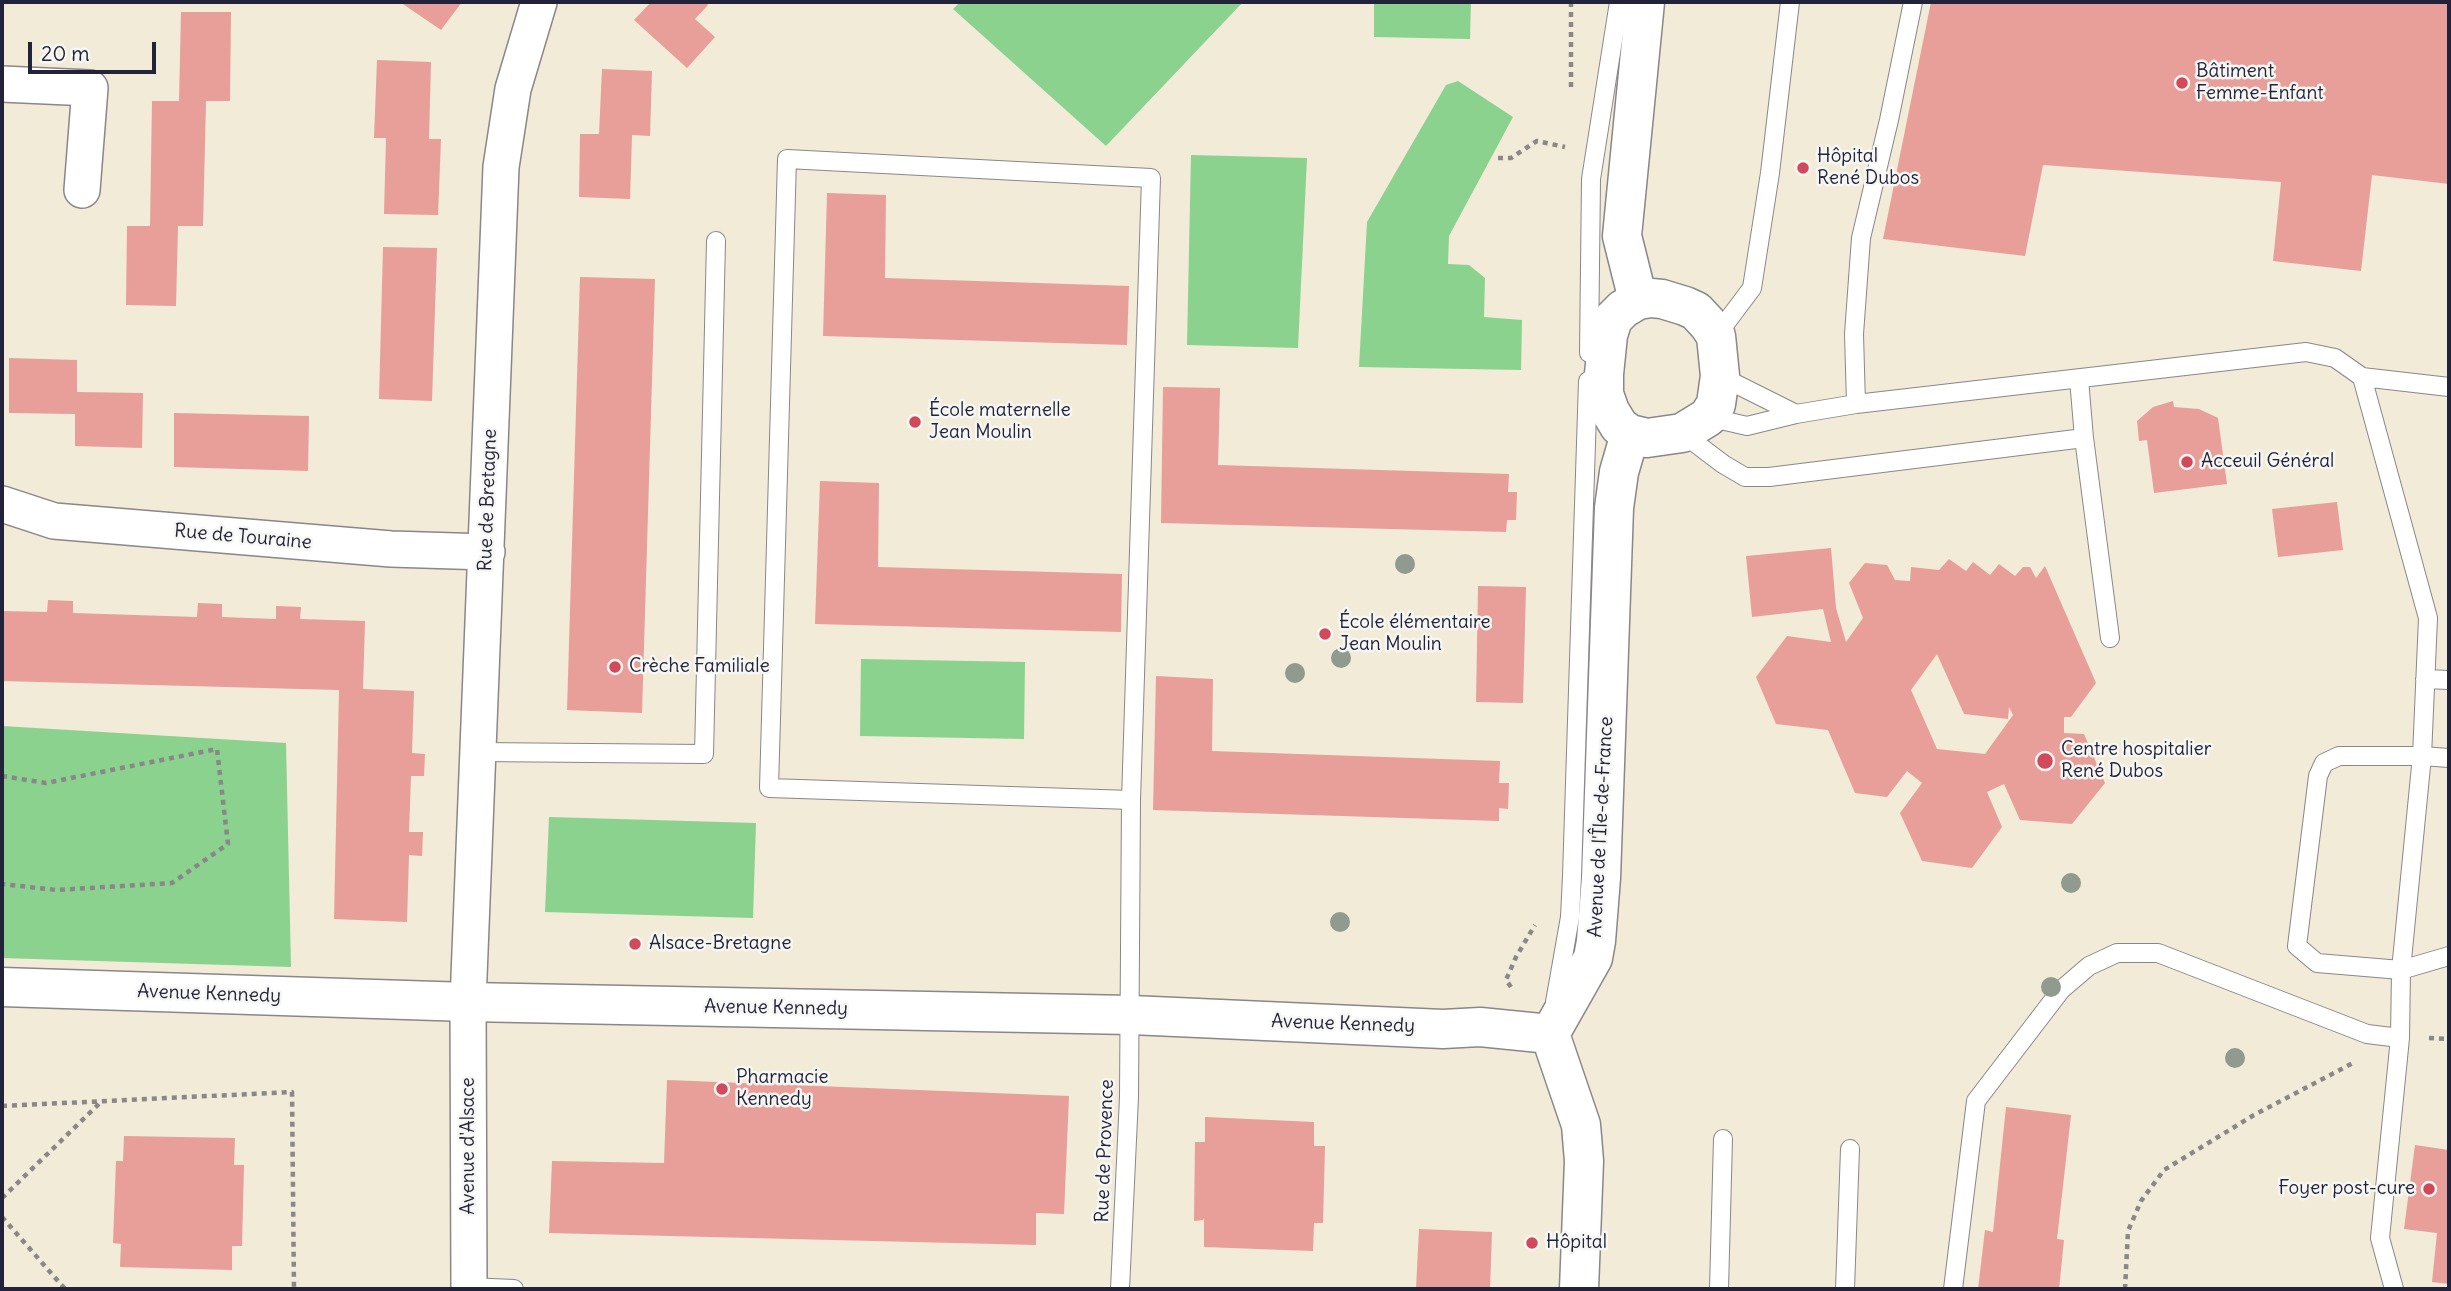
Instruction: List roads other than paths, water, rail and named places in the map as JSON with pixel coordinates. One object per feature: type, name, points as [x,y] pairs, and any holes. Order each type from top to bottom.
[{"type":"street","name":"Rue de Bretagne","points":[[468,1002],[500,167],[513,89],[539,2]]},
{"type":"street","points":[[1637,300],[1622,236],[1645,2]]},
{"type":"street","points":[[2,84],[90,88],[82,190]]},
{"type":"street","points":[[1662,299],[1696,312],[1716,336],[1720,376],[1716,404],[1695,425],[1647,438],[1630,434],[1619,426],[1604,394],[1605,355],[1613,319],[1623,309],[1637,300],[1662,299]]},
{"type":"street","name":"Avenue de l'Île-de-France","points":[[1550,1034],[1593,958],[1596,941],[1601,878],[1614,508],[1619,472],[1630,434]]},
{"type":"street","name":"Rue de Touraine","points":[[2,504],[54,521],[391,549],[487,552]]},
{"type":"street","name":"Avenue Kennedy","points":[[2,987],[468,1002],[1130,1015],[1443,1028],[1480,1027],[1550,1034]]},
{"type":"street","name":"Avenue d'Alsace","points":[[468,1002],[469,1288]]},
{"type":"street","points":[[1550,1034],[1581,1125],[1584,1161],[1580,1289]]},
{"type":"lane","points":[[1550,1034],[1570,917],[1587,439],[1591,179],[1619,2]]},
{"type":"lane","points":[[1716,336],[1752,288],[1770,173],[1790,2]]},
{"type":"lane","points":[[1856,404],[1854,334],[1861,238],[1913,2]]},
{"type":"lane","name":"Rue de Provence","points":[[1120,1289],[1129,1097],[1131,800],[1151,178],[787,159],[769,788],[1131,800]]},
{"type":"lane","points":[[478,752],[705,754],[716,241]]},
{"type":"lane","points":[[1695,425],[1747,426],[1856,404],[2306,352],[2335,358],[2361,377],[2449,387]]},
{"type":"lane","points":[[1720,376],[1796,414]]},
{"type":"lane","points":[[2361,377],[2428,618],[2422,757],[2401,970],[2400,1038],[2380,1238],[2394,1289]]},
{"type":"lane","points":[[2079,379],[2110,638]]},
{"type":"lane","points":[[1695,425],[1723,464],[1745,477],[1769,477],[2084,438]]},
{"type":"lane","points":[[1587,439],[1619,472]]},
{"type":"lane","points":[[2425,679],[2449,680]]},
{"type":"lane","points":[[2449,758],[2339,757],[2324,763],[2318,776],[2297,946],[2317,963],[2401,970],[2449,956]]},
{"type":"lane","points":[[1953,1289],[1976,1101],[2061,990],[2089,966],[2117,953],[2158,953],[2367,1034],[2400,1038]]},
{"type":"lane","points":[[1718,1289],[1723,1139]]},
{"type":"lane","points":[[1844,1289],[1850,1149]]},
{"type":"lane","points":[[469,1288],[514,1289]]},
{"type":"place","name":"Bâtiment Femme-Enfant","points":[[2182,83]]},
{"type":"place","name":"Hôpital René Dubos","points":[[1803,168]]},
{"type":"place","name":"École maternelle Jean Moulin","points":[[915,422]]},
{"type":"place","name":"Acceuil Général","points":[[2187,462]]},
{"type":"place","name":"École élémentaire Jean Moulin","points":[[1325,634]]},
{"type":"place","name":"Crèche Familiale","points":[[615,667]]},
{"type":"place","name":"Centre hospitalier René Dubos","points":[[2045,761]]},
{"type":"place","name":"Alsace-Bretagne","points":[[635,944]]},
{"type":"place","name":"Pharmacie Kennedy","points":[[722,1089]]},
{"type":"place","name":"Foyer post-cure","points":[[2429,1189]]},
{"type":"place","name":"Hôpital","points":[[1532,1243]]}]
